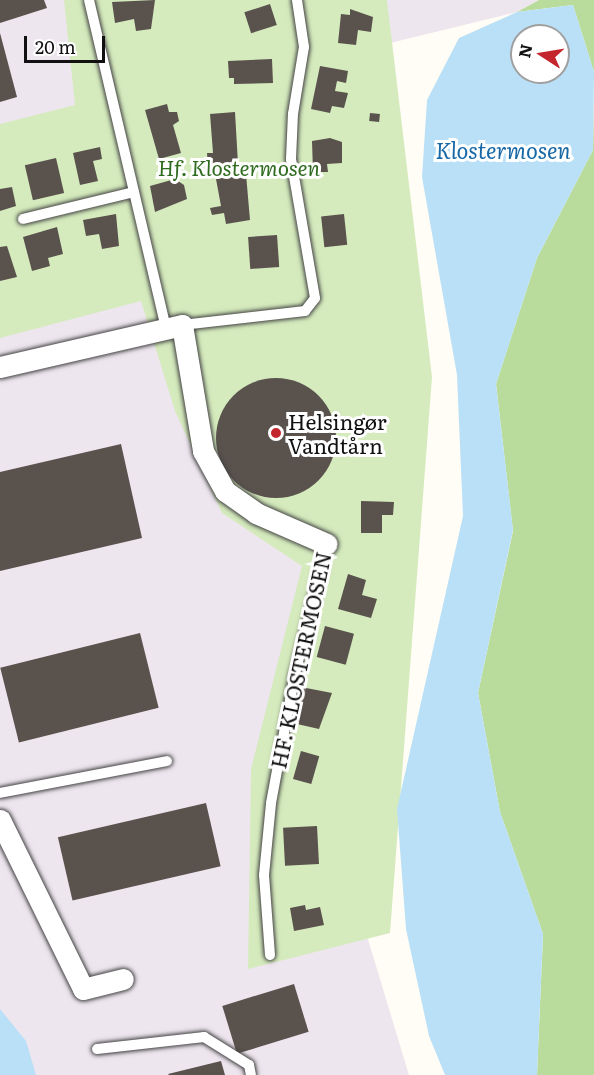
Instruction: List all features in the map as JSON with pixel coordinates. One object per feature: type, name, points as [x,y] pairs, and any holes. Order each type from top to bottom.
[{"type":"street","points":[[0,367],[174,327]]},
{"type":"street","name":"HF. KLOSTERMOSEN","points":[[174,327],[203,451],[225,491],[256,513],[327,544]]},
{"type":"street","points":[[0,820],[83,989],[123,979]]},
{"type":"lane","name":"HF. KLOSTERMOSEN","points":[[89,0],[134,192],[174,327]]},
{"type":"lane","points":[[174,327],[305,311],[315,298],[291,159],[293,114],[304,47],[297,0]]},
{"type":"lane","points":[[23,219],[134,192]]},
{"type":"lane","name":"HF. KLOSTERMOSEN","points":[[270,956],[264,874],[272,803],[295,674],[327,544]]},
{"type":"lane","points":[[0,793],[167,761]]},
{"type":"lane","points":[[97,1049],[204,1037],[249,1065],[251,1075]]},
{"type":"shaded area","points":[[0,0],[539,0],[517,12],[382,45],[351,883],[409,1075],[0,1075]]},
{"type":"green space","name":"Hf. Klostermosen","points":[[64,0],[387,0],[432,377],[390,933],[248,969],[251,769],[302,566],[222,513],[175,411],[141,301],[0,338],[0,124],[75,105]]},
{"type":"green space","points":[[539,0],[594,0],[594,72],[573,5],[517,12]]},
{"type":"green space","points":[[594,98],[594,1075],[537,1075],[543,934],[500,812],[478,693],[513,531],[496,384],[537,258],[593,150]]},
{"type":"water","name":"Klostermosen","points":[[573,5],[594,72],[593,150],[537,258],[496,384],[513,530],[478,693],[500,812],[543,934],[537,1075],[445,1075],[429,1036],[406,929],[397,809],[463,516],[457,375],[422,177],[427,100],[459,38],[517,12]]},
{"type":"water","points":[[0,1009],[26,1041],[36,1075],[0,1075]]},
{"type":"building","points":[[0,0],[44,0],[47,8],[0,23]]},
{"type":"building","points":[[155,0],[151,29],[136,31],[134,19],[115,23],[112,2]]},
{"type":"building","points":[[270,4],[277,25],[251,33],[244,12]]},
{"type":"building","points":[[350,9],[373,17],[371,32],[358,30],[356,45],[338,43],[341,14],[350,15]]},
{"type":"building","points":[[0,33],[17,97],[0,102]]},
{"type":"building","points":[[272,59],[273,83],[234,84],[234,78],[229,78],[228,61]]},
{"type":"building","points":[[320,66],[348,71],[346,83],[337,81],[335,91],[348,93],[344,108],[332,106],[330,113],[311,109]]},
{"type":"building","points":[[167,104],[169,112],[177,112],[179,121],[173,125],[181,153],[159,159],[145,110]]},
{"type":"building","points":[[235,112],[238,164],[208,166],[207,153],[213,153],[210,114]]},
{"type":"building","points":[[370,113],[380,114],[379,122],[369,121]]},
{"type":"building","points":[[330,138],[342,142],[342,163],[327,164],[328,172],[313,172],[312,141]]},
{"type":"building","points":[[100,147],[102,159],[93,161],[98,181],[80,185],[73,153]]},
{"type":"building","points":[[56,158],[64,193],[33,200],[25,165]]},
{"type":"building","points":[[246,174],[250,220],[226,224],[224,213],[212,215],[210,208],[221,206],[216,179]]},
{"type":"building","points":[[175,179],[184,185],[187,199],[155,212],[150,186]]},
{"type":"building","points":[[12,187],[16,206],[0,211],[0,189]]},
{"type":"building","points":[[116,214],[119,246],[102,249],[99,234],[86,236],[83,220]]},
{"type":"building","points":[[344,214],[347,245],[324,247],[321,216]]},
{"type":"building","points":[[57,227],[63,254],[48,258],[50,266],[32,271],[23,237]]},
{"type":"building","points":[[277,235],[279,267],[250,269],[248,237]]},
{"type":"building","points":[[7,246],[17,277],[0,281],[0,247]]},
{"type":"building","name":"Helsingør Vandtårn","points":[[276,378],[299,382],[319,395],[332,415],[336,438],[332,461],[319,481],[299,494],[276,498],[253,494],[233,481],[220,461],[216,438],[220,415],[233,395],[253,382]]},
{"type":"building","points":[[121,444],[142,538],[0,571],[0,472]]},
{"type":"building","points":[[361,501],[394,502],[393,515],[382,515],[382,533],[361,533]]},
{"type":"building","points":[[348,574],[366,580],[362,595],[377,599],[371,618],[338,609]]},
{"type":"building","points":[[325,626],[354,634],[346,665],[317,657]]},
{"type":"building","points":[[140,633],[159,708],[19,743],[0,668]]},
{"type":"building","points":[[301,687],[332,693],[319,729],[297,724]]},
{"type":"building","points":[[301,751],[319,756],[311,784],[293,779]]},
{"type":"building","points":[[206,803],[221,866],[73,901],[58,837]]},
{"type":"building","points":[[317,826],[319,864],[285,866],[283,828]]},
{"type":"building","points":[[305,905],[306,910],[320,907],[324,925],[294,931],[290,908]]},
{"type":"building","points":[[294,984],[309,1032],[237,1054],[222,1006]]},
{"type":"building","points":[[221,1061],[225,1075],[168,1074]]},
{"type":"place","name":"Helsingør Vandtårn","points":[[276,433]]}]
